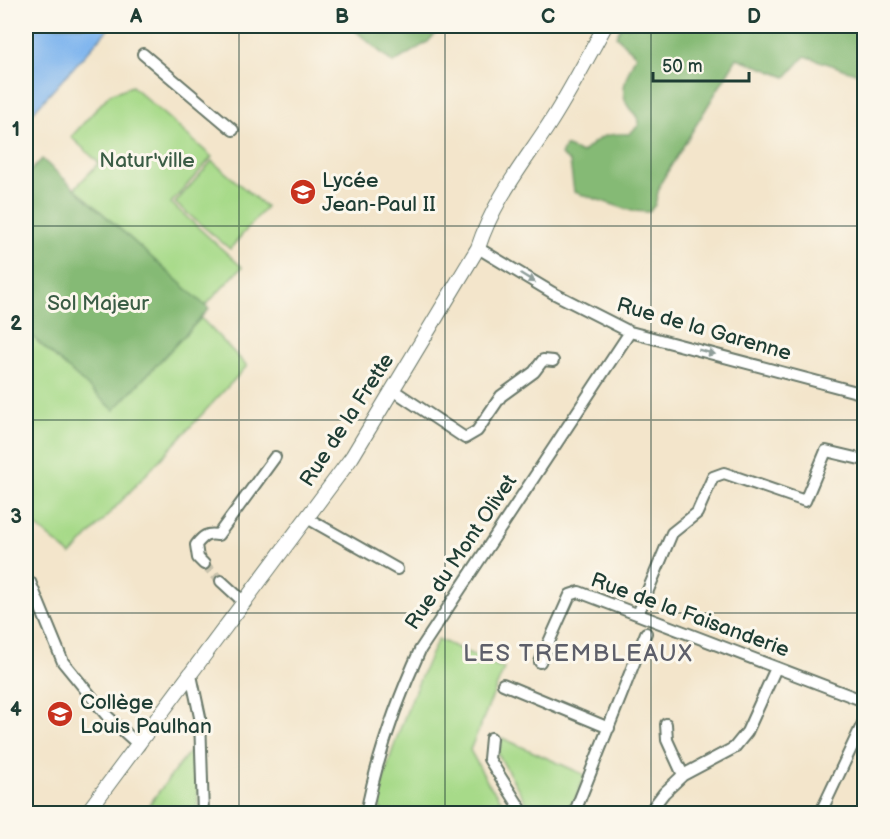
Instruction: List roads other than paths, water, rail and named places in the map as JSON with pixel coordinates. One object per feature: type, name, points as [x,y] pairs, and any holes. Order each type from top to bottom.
[{"type":"street","name":"Rue de la Frette","points":[[86,813],[352,457],[478,248],[490,214],[517,168],[546,129],[605,26]]},
{"type":"street","points":[[143,54],[233,130]]},
{"type":"street","name":"Rue de la Garenne","points":[[478,248],[553,293],[630,332],[864,393]]},
{"type":"street","name":"Rue du Mont Olivet","points":[[366,813],[379,754],[401,692],[420,650],[630,332]]},
{"type":"street","name":"Rue de la Frette","points":[[393,390],[465,438],[477,431],[501,396],[534,372],[543,360],[553,361]]},
{"type":"street","points":[[638,614],[672,533],[697,513],[713,477],[724,473],[805,501],[826,451],[864,460]]},
{"type":"street","points":[[204,564],[198,558],[196,544],[202,537],[210,534],[218,535],[274,457]]},
{"type":"street","name":"Rue de la Frette","points":[[307,518],[397,569]]},
{"type":"street","points":[[221,581],[245,603]]},
{"type":"street","points":[[30,582],[63,662],[108,717],[139,745]]},
{"type":"street","name":"Rue de la Faisanderie","points":[[540,662],[570,595],[579,592],[864,701]]},
{"type":"street","points":[[574,813],[646,633]]},
{"type":"street","points":[[648,813],[664,793],[684,775],[734,748],[747,732],[776,668]]},
{"type":"street","points":[[191,675],[200,717],[203,813]]},
{"type":"street","points":[[504,684],[609,728]]},
{"type":"street","points":[[820,813],[864,721]]},
{"type":"street","points":[[666,724],[666,740],[684,775]]},
{"type":"street","points":[[491,738],[489,759],[524,813]]},
{"type":"water","points":[[26,26],[111,26],[26,120]]},
{"type":"tunnel","points":[[204,564],[221,581]]},
{"type":"place","name":"Lycée Jean-Paul II","points":[[303,192]]},
{"type":"place","name":"Collège Louis Paulhan","points":[[60,714]]},
{"type":"district","name":"LES TREMBLEAUX","points":[[578,653]]},
{"type":"park label","name":"Natur'ville","points":[[147,160]]},
{"type":"park label","name":"Sol Majeur","points":[[98,303]]}]
